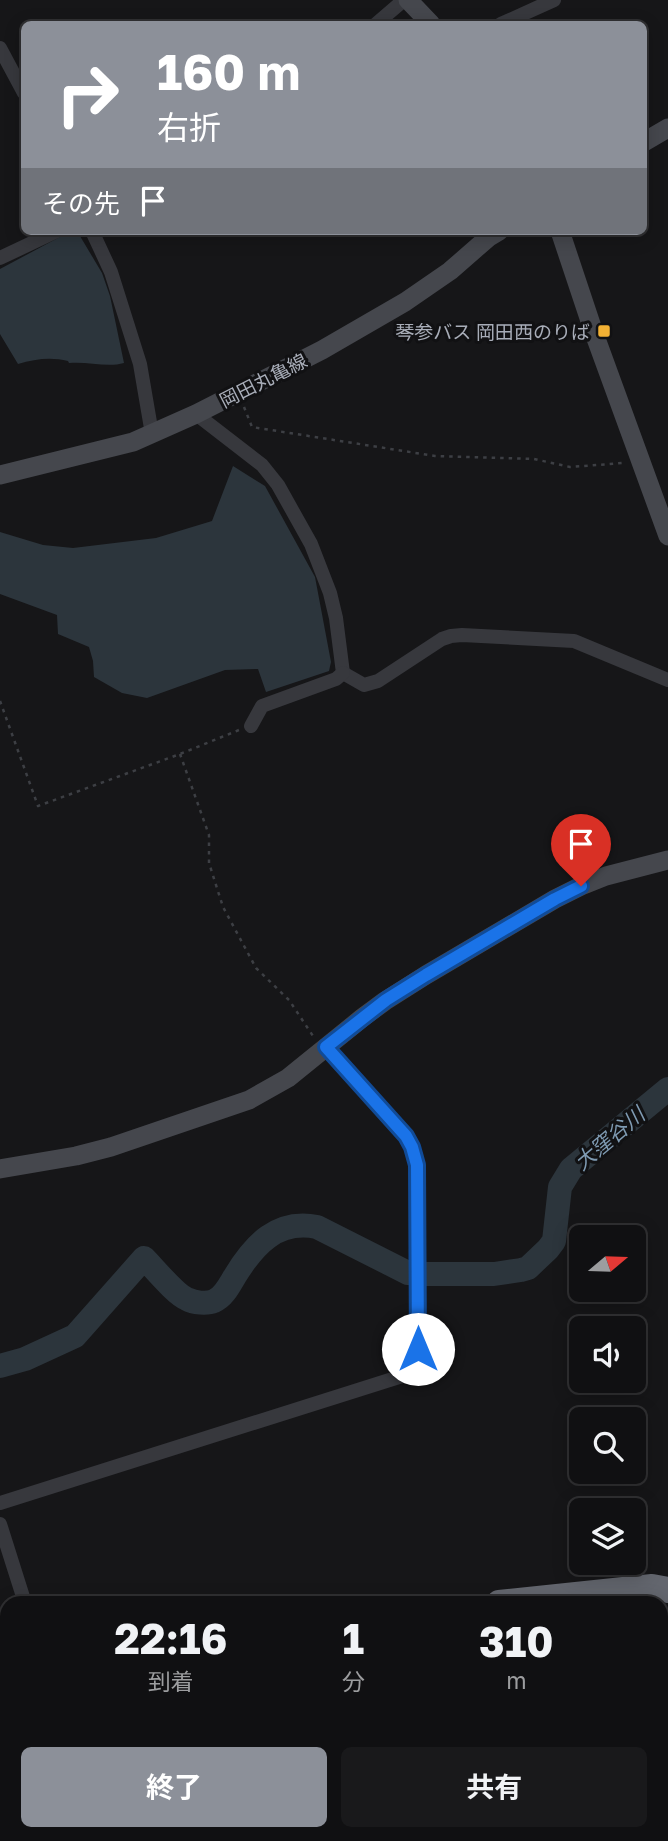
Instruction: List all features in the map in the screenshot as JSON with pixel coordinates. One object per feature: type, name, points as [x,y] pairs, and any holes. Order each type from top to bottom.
[{"type":"highway","points":[[566,1596],[652,1587],[668,1590]]},
{"type":"street","points":[[380,21],[406,0],[428,21]]},
{"type":"street","points":[[508,21],[554,0]]},
{"type":"street","points":[[0,48],[21,87]]},
{"type":"street","points":[[647,140],[668,128]]},
{"type":"street","points":[[0,257],[48,235]]},
{"type":"street","points":[[94,235],[111,272],[140,364],[152,434]]},
{"type":"street","name":"岡田丸亀線","points":[[0,475],[133,442],[196,414],[322,351],[405,302],[450,271],[492,235]]},
{"type":"street","points":[[561,235],[668,536]]},
{"type":"street","points":[[196,414],[262,465],[278,485],[311,544],[330,593],[343,673]]},
{"type":"street","points":[[343,673],[364,685],[378,681],[442,639],[462,635],[574,641],[668,680]]},
{"type":"street","points":[[251,726],[262,706],[336,679],[343,673]]},
{"type":"street","points":[[0,1169],[111,1147],[249,1100],[288,1078],[396,994],[555,899],[606,876],[668,860]]},
{"type":"street","points":[[0,1503],[418,1371],[417,1165],[412,1147],[406,1136],[324,1049]]},
{"type":"street","points":[[0,1524],[23,1596]]},
{"type":"path","points":[[238,392],[252,427],[435,456],[534,459],[570,467],[640,462]]},
{"type":"path","points":[[0,701],[38,806],[251,726]]},
{"type":"path","points":[[180,754],[209,835],[209,863],[223,906],[256,968],[289,1000],[324,1049]]},
{"type":"shaded area","points":[[64,235],[79,235],[102,273],[110,296],[124,363],[69,363],[49,359],[18,364],[0,334],[0,269]]},
{"type":"shaded area","points":[[233,466],[265,486],[315,577],[331,662],[329,671],[266,692],[258,669],[225,670],[147,698],[122,693],[94,677],[89,647],[58,634],[57,615],[0,594],[0,532],[43,545],[73,548],[156,538],[212,521]]},
{"type":"waterway","name":"大窪谷川","points":[[0,1366],[25,1359],[75,1336],[144,1258],[182,1296],[197,1302],[211,1302],[224,1293],[259,1245],[278,1231],[290,1227],[317,1227],[408,1273],[494,1274],[528,1268],[554,1241],[560,1187],[571,1169],[668,1089]]},
{"type":"place","name":"琴参バス 岡田西のりば","points":[[604,331]]},
{"type":"route","points":[[418,1349],[417,1165],[412,1147],[406,1136],[326,1047],[386,1000],[581,886]]}]
